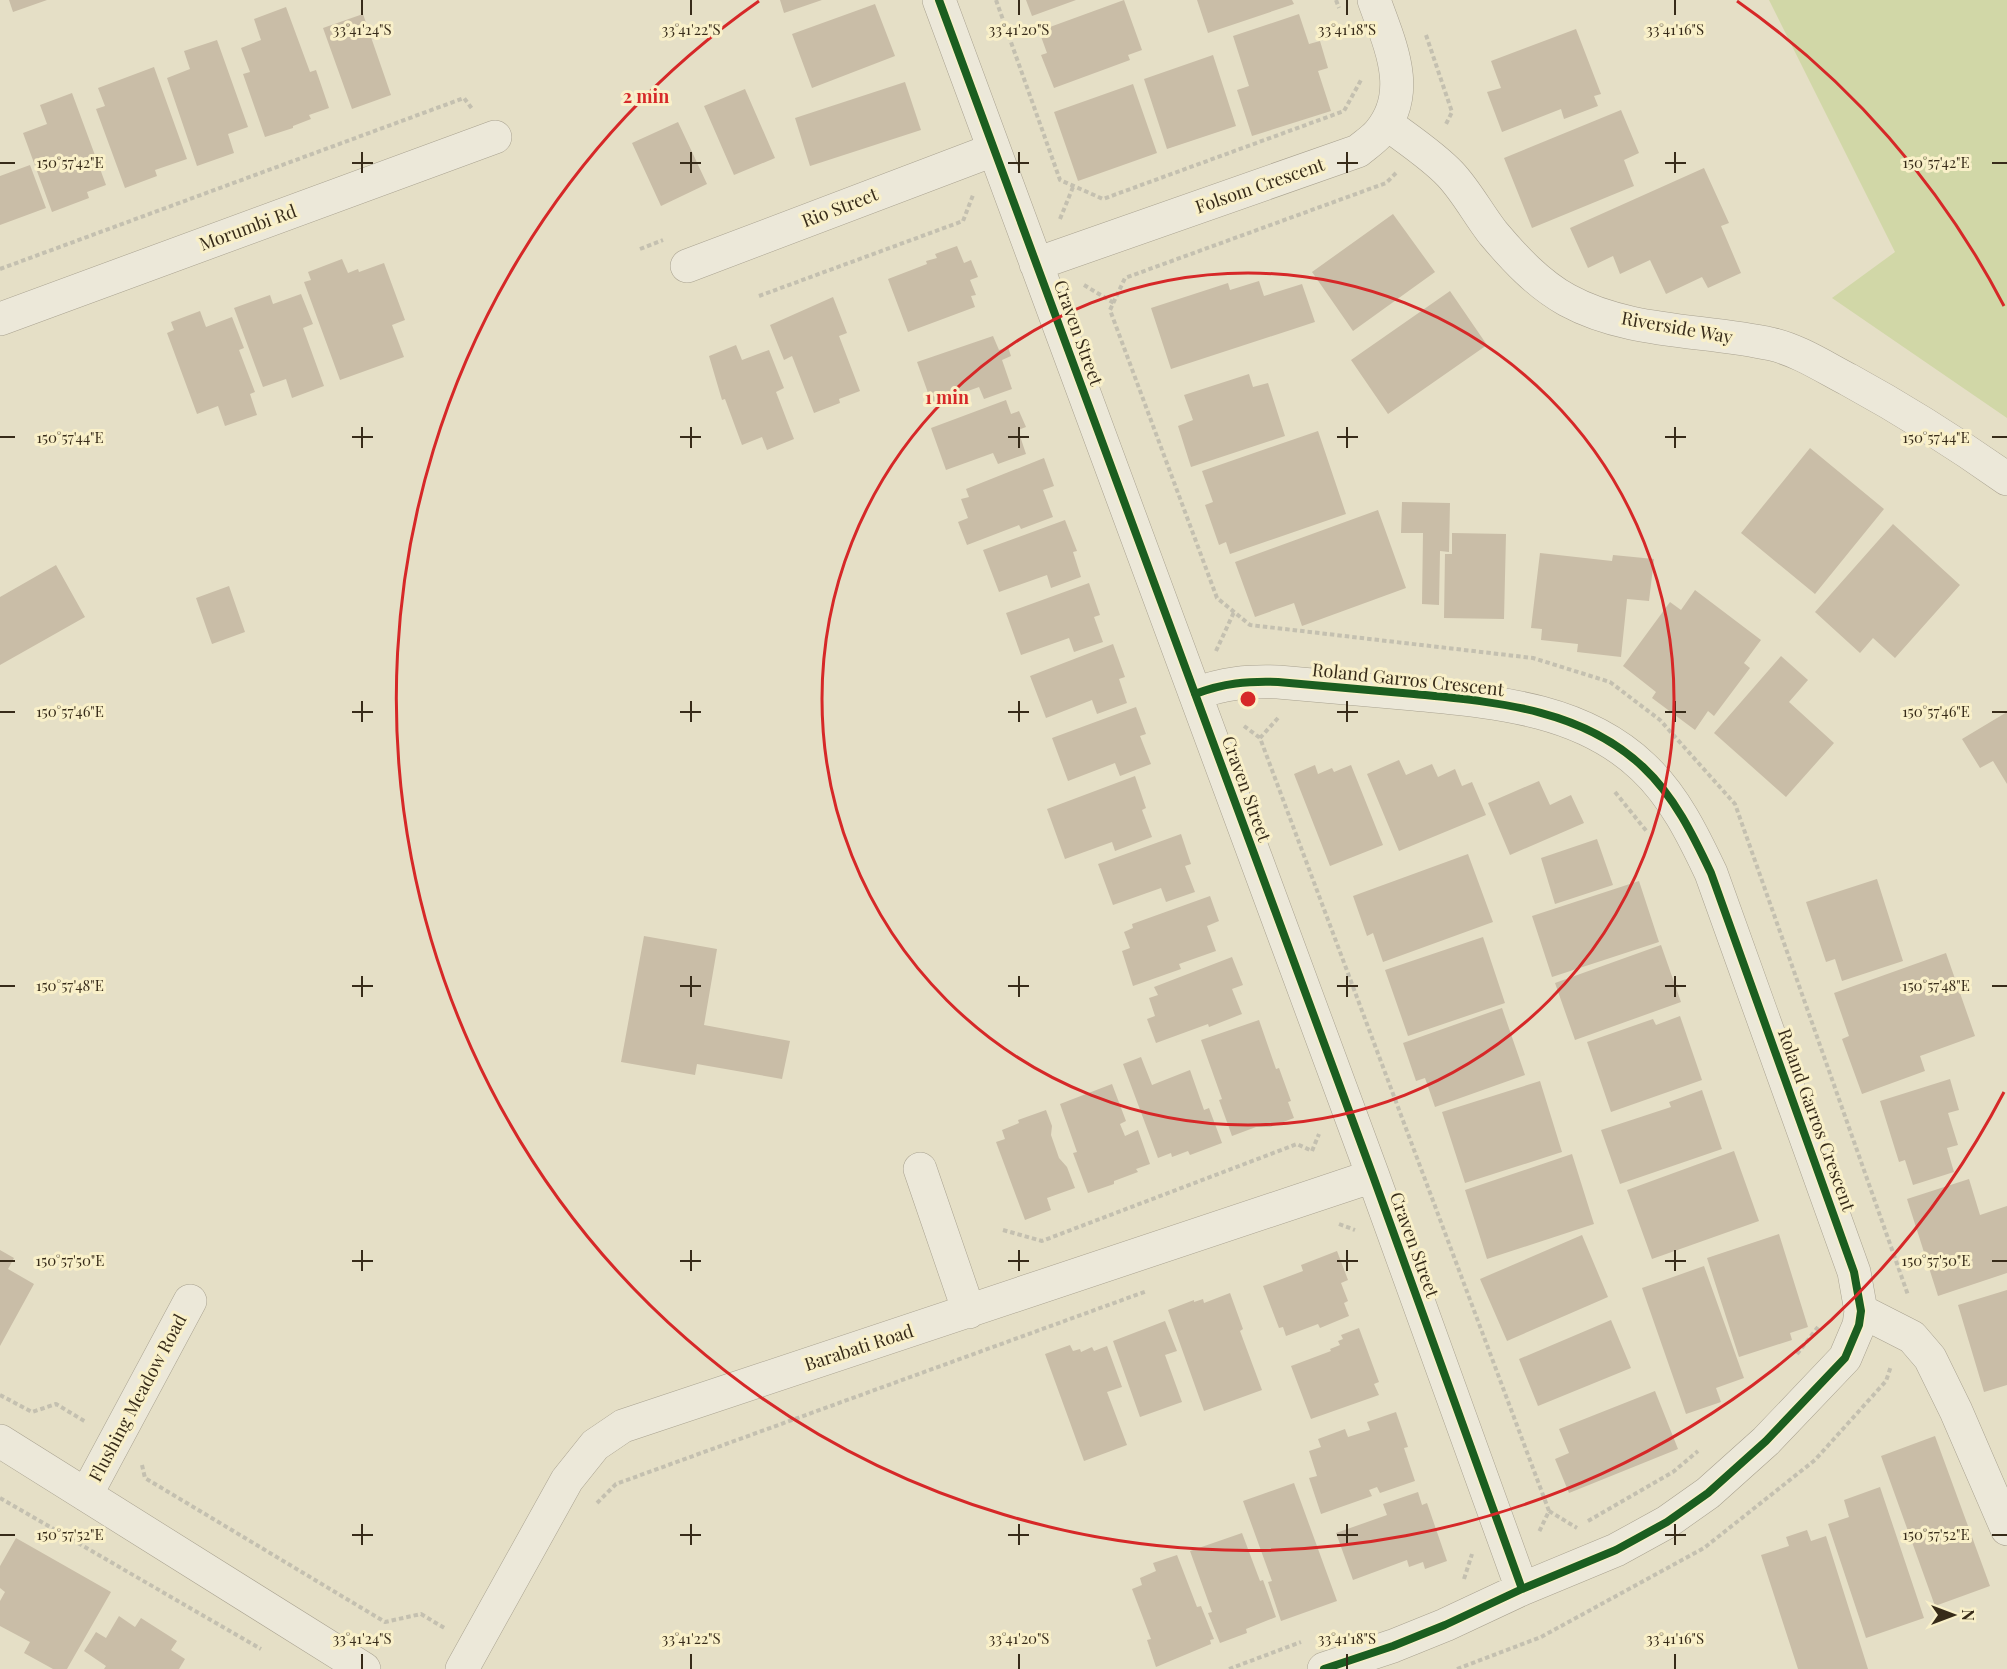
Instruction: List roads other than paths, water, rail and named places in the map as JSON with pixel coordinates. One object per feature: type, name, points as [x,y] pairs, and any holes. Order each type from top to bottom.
[{"type":"street","name":"Craven Street","points":[[939,0],[981,155],[1036,264],[1373,1176],[1522,1589]]},
{"type":"street","name":"Folsom Crescent","points":[[1036,264],[1358,151],[1378,134],[1386,123],[1394,105],[1398,79],[1395,60],[1374,0]]},
{"type":"street","name":"Riverside Way","points":[[1386,123],[1449,174],[1474,204],[1492,232],[1519,261],[1543,285],[1568,300],[1642,325],[1773,344],[1814,361],[1889,402],[2007,479]]},
{"type":"street","name":"Morumbi Rd","points":[[0,319],[495,137]]},
{"type":"street","name":"Rio Street","points":[[687,266],[981,155]]},
{"type":"street","name":"Roland Garros Crescent","points":[[1195,694],[1219,685],[1249,681],[1494,702],[1563,718],[1620,748],[1643,767],[1665,791],[1682,816],[1711,873],[1854,1272],[1861,1311],[1859,1325],[1845,1358],[1766,1441],[1708,1493],[1667,1522],[1616,1550],[1522,1589],[1445,1625],[1398,1658],[1324,1669]]},
{"type":"street","points":[[920,1169],[969,1311]]},
{"type":"street","name":"Barabati Road","points":[[468,1658],[567,1480],[595,1445],[623,1426],[1373,1176]]},
{"type":"street","name":"Flushing Meadow Road","points":[[86,1495],[190,1301]]},
{"type":"street","points":[[1861,1311],[1912,1337],[1930,1358],[1956,1411],[2007,1529]]},
{"type":"street","points":[[0,1441],[364,1669]]}]
